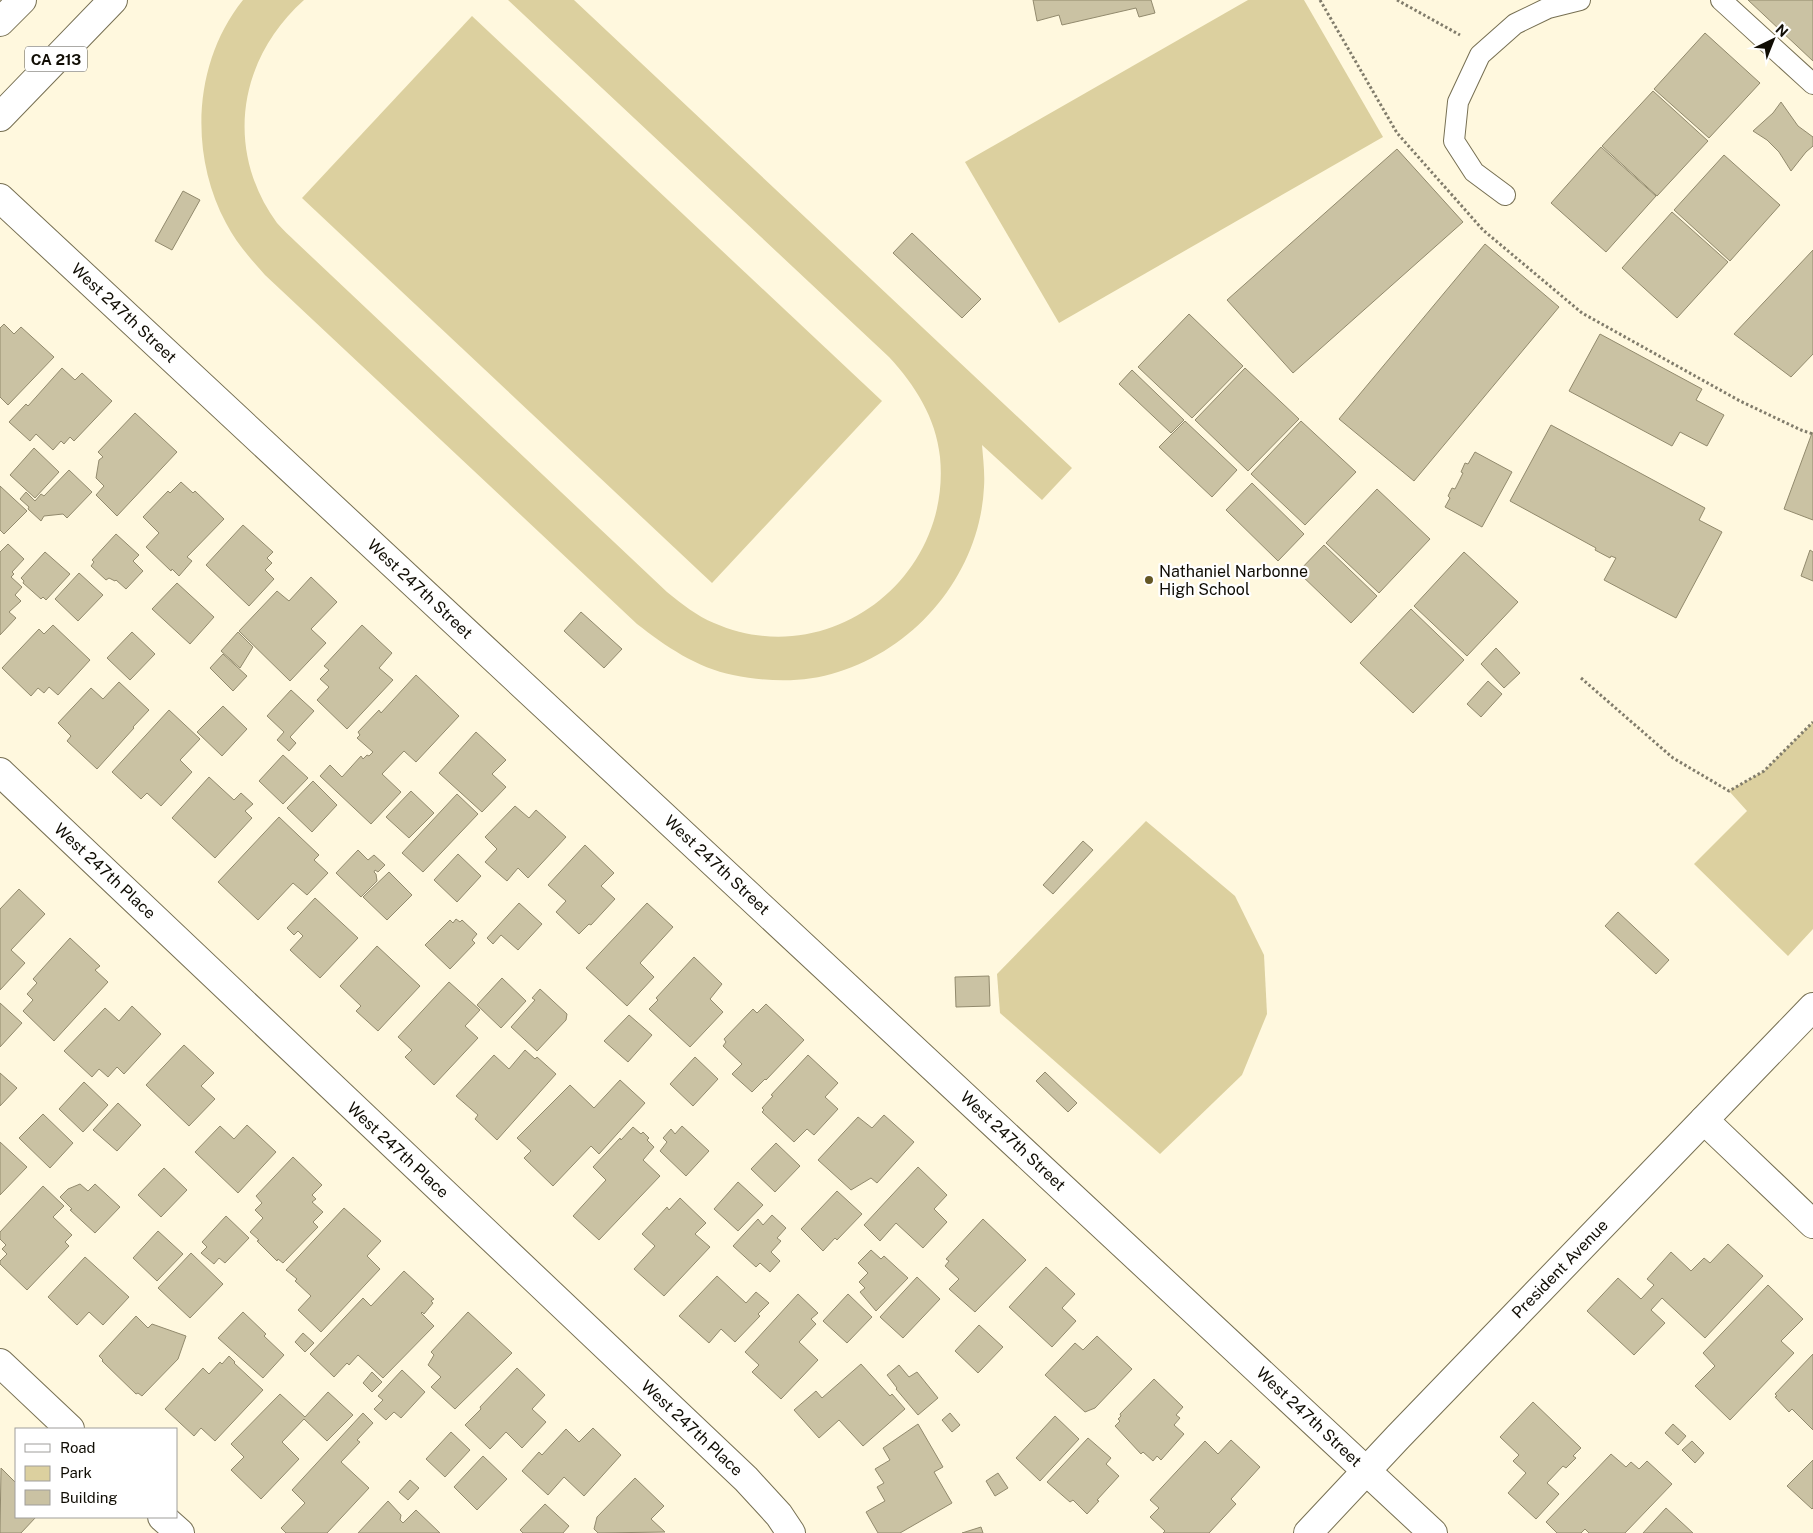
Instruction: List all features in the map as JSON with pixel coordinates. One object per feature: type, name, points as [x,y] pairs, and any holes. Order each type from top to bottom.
[{"type":"street","points":[[0,22],[22,0]]},
{"type":"street","name":"CA 213","points":[[0,118],[113,0]]},
{"type":"street","name":"West 247th Street","points":[[4,208],[1433,1533]]},
{"type":"street","name":"West 247th Place","points":[[0,772],[746,1479],[779,1515],[791,1533]]},
{"type":"street","name":"President Avenue","points":[[1308,1533],[1366,1470],[1813,1007]]},
{"type":"street","points":[[1704,1120],[1813,1224]]},
{"type":"street","points":[[0,1363],[69,1428]]},
{"type":"street","points":[[163,1518],[180,1533]]},
{"type":"lane","points":[[1504,195],[1474,172],[1454,141],[1458,102],[1480,55],[1515,24],[1548,8],[1580,0]]},
{"type":"lane","points":[[1721,0],[1813,84]]},
{"type":"path","points":[[1320,0],[1397,133],[1483,230],[1582,314],[1740,401],[1813,434]]},
{"type":"path","points":[[1397,0],[1463,36]]},
{"type":"path","points":[[1581,678],[1673,758],[1729,791],[1764,771],[1813,722]]},
{"type":"green space","points":[[243,0],[304,0],[282,24],[264,49],[252,77],[246,106],[245,136],[250,166],[260,195],[277,223],[667,592],[702,617],[714,623],[757,635],[799,635],[839,625],[874,604],[904,576],[926,541],[938,501],[940,457],[934,429],[916,391],[889,357],[508,0],[574,0],[1072,468],[1042,500],[982,445],[984,487],[980,518],[971,548],[957,576],[940,602],[919,625],[894,644],[867,660],[825,676],[800,680],[773,680],[733,675],[694,662],[637,624],[265,275],[234,237],[214,196],[206,168],[202,138],[202,109],[206,80],[214,51],[226,25]]},
{"type":"green space","points":[[1248,0],[1304,0],[1383,137],[1059,323],[965,162]]},
{"type":"green space","points":[[472,16],[882,401],[712,583],[302,198]]},
{"type":"green space","points":[[1813,722],[1813,929],[1788,956],[1694,864],[1747,811],[1729,791],[1764,771]]},
{"type":"green space","points":[[1146,821],[1235,896],[1264,955],[1267,1014],[1242,1075],[1160,1154],[1000,1013],[997,974]]},
{"type":"building","points":[[1033,0],[1151,0],[1155,13],[1139,17],[1136,8],[1062,25],[1059,15],[1037,21]]},
{"type":"building","points":[[1748,0],[1813,0],[1813,61]]},
{"type":"building","points":[[1705,33],[1760,83],[1709,138],[1654,89]]},
{"type":"building","points":[[1653,91],[1708,141],[1657,196],[1602,146]]},
{"type":"building","points":[[1781,102],[1798,126],[1813,137],[1813,146],[1791,171],[1779,152],[1767,140],[1753,131],[1773,113]]},
{"type":"building","points":[[1601,147],[1656,196],[1606,252],[1551,203]]},
{"type":"building","points":[[1397,149],[1463,222],[1293,373],[1227,300]]},
{"type":"building","points":[[1724,155],[1780,205],[1730,261],[1674,210]]},
{"type":"building","points":[[183,191],[200,200],[172,250],[155,241]]},
{"type":"building","points":[[1672,212],[1728,262],[1677,318],[1622,268]]},
{"type":"building","points":[[912,233],[981,299],[962,318],[893,253]]},
{"type":"building","points":[[1485,244],[1559,307],[1414,481],[1339,419]]},
{"type":"building","points":[[1813,250],[1813,354],[1791,377],[1734,334]]},
{"type":"building","points":[[1189,314],[1243,366],[1192,418],[1138,367]]},
{"type":"building","points":[[4,324],[14,334],[21,327],[54,357],[8,405],[0,397],[0,328]]},
{"type":"building","points":[[1600,334],[1702,389],[1696,400],[1724,415],[1707,446],[1680,432],[1672,446],[1569,391]]},
{"type":"building","points":[[62,368],[75,380],[82,373],[112,401],[74,441],[70,437],[64,444],[61,441],[53,450],[36,434],[30,441],[9,422],[26,404],[28,406]]},
{"type":"building","points":[[1245,368],[1299,419],[1248,471],[1195,420]]},
{"type":"building","points":[[1132,370],[1184,420],[1171,433],[1119,384]]},
{"type":"building","points":[[135,413],[177,452],[117,516],[96,495],[104,486],[96,478],[99,460],[103,457],[98,452]]},
{"type":"building","points":[[1185,421],[1237,470],[1212,497],[1159,447]]},
{"type":"building","points":[[1301,421],[1356,472],[1305,525],[1251,474]]},
{"type":"building","points":[[1551,425],[1705,508],[1699,520],[1722,532],[1676,618],[1604,580],[1616,558],[1611,556],[1610,558],[1595,550],[1596,548],[1510,501]]},
{"type":"building","points":[[1813,433],[1813,520],[1784,509]]},
{"type":"building","points":[[34,448],[59,472],[35,498],[10,475]]},
{"type":"building","points":[[1475,452],[1512,472],[1482,527],[1445,507],[1450,498],[1448,496],[1452,488],[1455,489],[1463,473],[1461,472],[1465,463],[1468,464]]},
{"type":"building","points":[[69,470],[92,492],[67,518],[63,514],[44,516],[41,521],[20,499],[26,492],[35,501],[41,494],[44,496]]},
{"type":"building","points":[[181,482],[193,493],[195,491],[224,519],[187,557],[192,561],[179,576],[172,569],[171,571],[146,547],[159,533],[143,517],[168,491],[170,493]]},
{"type":"building","points":[[1252,483],[1304,534],[1278,561],[1226,510]]},
{"type":"building","points":[[0,486],[27,511],[4,534],[0,530]]},
{"type":"building","points":[[1377,489],[1430,539],[1379,593],[1326,543]]},
{"type":"building","points":[[243,525],[273,552],[267,558],[272,563],[265,570],[274,579],[249,606],[206,565]]},
{"type":"building","points":[[116,534],[139,555],[133,561],[143,571],[126,589],[116,580],[109,578],[106,580],[91,566],[94,562],[92,560]]},
{"type":"building","points":[[8,544],[24,559],[12,572],[14,574],[11,577],[22,587],[15,595],[21,601],[9,612],[16,618],[0,635],[0,552]]},
{"type":"building","points":[[1324,545],[1377,596],[1351,623],[1298,572]]},
{"type":"building","points":[[1810,550],[1813,552],[1813,581],[1801,576]]},
{"type":"building","points":[[45,552],[70,574],[46,600],[43,597],[41,599],[23,583],[24,581],[21,578]]},
{"type":"building","points":[[1464,552],[1518,602],[1467,656],[1414,606]]},
{"type":"building","points":[[79,573],[103,595],[78,621],[55,599]]},
{"type":"building","points":[[311,577],[337,602],[311,629],[326,643],[290,681],[239,631],[277,591],[289,601]]},
{"type":"building","points":[[177,583],[214,617],[190,644],[152,609]]},
{"type":"building","points":[[1411,609],[1464,660],[1413,713],[1360,663]]},
{"type":"building","points":[[581,612],[622,649],[604,668],[564,631]]},
{"type":"building","points":[[53,625],[90,660],[58,695],[49,687],[44,693],[38,688],[31,696],[2,668],[39,629],[44,634]]},
{"type":"building","points":[[362,625],[392,653],[379,668],[393,680],[347,729],[317,700],[329,687],[320,679],[329,670],[324,666]]},
{"type":"building","points":[[132,632],[155,654],[130,680],[107,658]]},
{"type":"building","points":[[238,632],[253,647],[240,668],[221,651]]},
{"type":"building","points":[[1496,648],[1520,673],[1504,688],[1481,664]]},
{"type":"building","points":[[223,654],[247,676],[233,691],[210,668]]},
{"type":"building","points":[[416,675],[459,716],[416,762],[404,751],[382,774],[401,792],[371,824],[320,776],[330,765],[342,777],[361,756],[363,759],[373,752],[357,738],[360,735],[358,732],[379,710],[381,713]]},
{"type":"building","points":[[1488,681],[1502,694],[1481,717],[1467,704]]},
{"type":"building","points":[[119,682],[149,710],[97,769],[67,741],[71,736],[58,723],[91,688],[103,699]]},
{"type":"building","points":[[291,690],[314,711],[290,737],[296,743],[289,751],[277,740],[284,732],[267,716]]},
{"type":"building","points":[[223,706],[247,729],[222,756],[197,732]]},
{"type":"building","points":[[169,710],[200,739],[180,760],[192,772],[161,806],[147,793],[141,799],[112,772]]},
{"type":"building","points":[[476,732],[506,760],[492,774],[506,787],[482,812],[439,773]]},
{"type":"building","points":[[283,755],[308,778],[283,804],[259,781]]},
{"type":"building","points":[[209,777],[234,800],[241,793],[253,804],[245,811],[252,818],[215,858],[172,818]]},
{"type":"building","points":[[313,781],[337,805],[312,832],[287,808]]},
{"type":"building","points":[[411,791],[434,813],[409,838],[386,817]]},
{"type":"building","points":[[457,794],[478,814],[423,872],[402,853]]},
{"type":"building","points":[[515,806],[529,818],[536,810],[566,837],[528,878],[518,868],[507,881],[485,862],[497,849],[485,837]]},
{"type":"building","points":[[279,817],[319,855],[314,860],[328,873],[307,895],[293,883],[258,920],[218,882]]},
{"type":"building","points":[[1083,841],[1093,850],[1053,894],[1043,885]]},
{"type":"building","points":[[585,845],[614,873],[601,886],[615,899],[591,925],[589,924],[579,934],[556,912],[566,901],[548,885]]},
{"type":"building","points":[[358,850],[368,860],[374,855],[385,865],[378,872],[375,870],[377,881],[361,897],[336,873]]},
{"type":"building","points":[[458,854],[481,876],[457,902],[434,880]]},
{"type":"building","points":[[389,872],[412,895],[387,920],[363,897]]},
{"type":"building","points":[[19,889],[45,914],[11,950],[25,963],[0,990],[0,909]]},
{"type":"building","points":[[315,898],[358,938],[320,978],[290,950],[303,936],[298,931],[294,935],[287,928]]},
{"type":"building","points":[[519,903],[542,924],[518,950],[501,935],[493,944],[487,938]]},
{"type":"building","points":[[647,903],[673,927],[640,963],[654,977],[627,1006],[586,968]]},
{"type":"building","points":[[1618,912],[1669,960],[1656,974],[1605,926]]},
{"type":"building","points":[[456,919],[460,922],[462,920],[477,934],[472,940],[475,943],[450,969],[425,945],[450,920],[453,923]]},
{"type":"building","points":[[70,938],[100,966],[95,970],[108,982],[54,1041],[23,1011],[33,1000],[27,994],[37,983],[33,979]]},
{"type":"building","points":[[377,946],[420,986],[378,1031],[356,1011],[361,1006],[340,986]]},
{"type":"building","points":[[694,957],[722,984],[710,999],[723,1012],[690,1047],[649,1009],[658,1000],[656,998]]},
{"type":"building","points":[[989,976],[990,1006],[956,1007],[955,977]]},
{"type":"building","points":[[502,978],[526,1001],[501,1028],[477,1005]]},
{"type":"building","points":[[449,982],[480,1010],[465,1026],[478,1038],[434,1085],[405,1057],[412,1050],[398,1037]]},
{"type":"building","points":[[540,989],[567,1014],[566,1020],[537,1051],[511,1027],[535,1000],[532,998]]},
{"type":"building","points":[[0,1003],[22,1023],[0,1047]]},
{"type":"building","points":[[766,1004],[804,1040],[752,1092],[732,1074],[742,1064],[723,1046],[726,1042],[724,1039],[753,1009],[757,1013]]},
{"type":"building","points":[[132,1006],[161,1034],[124,1074],[117,1067],[108,1077],[99,1069],[92,1077],[64,1051],[105,1008],[119,1021]]},
{"type":"building","points":[[629,1015],[652,1035],[628,1062],[604,1041]]},
{"type":"building","points":[[184,1045],[214,1073],[201,1086],[215,1099],[189,1126],[146,1085]]},
{"type":"building","points":[[525,1050],[535,1059],[537,1057],[556,1074],[497,1140],[475,1119],[478,1115],[456,1096],[494,1055],[509,1069]]},
{"type":"building","points":[[808,1055],[838,1083],[825,1097],[838,1109],[814,1135],[807,1129],[794,1142],[762,1112],[764,1110],[762,1108],[773,1096],[771,1095]]},
{"type":"building","points":[[695,1057],[718,1079],[693,1106],[670,1084]]},
{"type":"building","points":[[1045,1072],[1077,1103],[1068,1112],[1036,1081]]},
{"type":"building","points":[[0,1073],[17,1088],[0,1106]]},
{"type":"building","points":[[620,1080],[645,1103],[599,1154],[591,1146],[553,1186],[524,1158],[531,1151],[517,1138],[570,1085],[594,1108]]},
{"type":"building","points":[[84,1082],[108,1105],[83,1132],[59,1109]]},
{"type":"building","points":[[118,1103],[141,1125],[117,1151],[93,1130]]},
{"type":"building","points":[[43,1114],[73,1143],[50,1168],[19,1138]]},
{"type":"building","points":[[884,1115],[914,1142],[877,1183],[871,1178],[851,1190],[818,1160],[858,1117],[872,1128]]},
{"type":"building","points":[[247,1125],[276,1152],[238,1193],[195,1152],[220,1126],[234,1139]]},
{"type":"building","points":[[682,1126],[709,1151],[686,1176],[660,1151],[667,1142],[663,1138],[671,1129],[675,1134]]},
{"type":"building","points":[[633,1127],[641,1134],[643,1132],[649,1138],[647,1140],[654,1147],[643,1160],[660,1176],[599,1240],[573,1216],[606,1180],[593,1167]]},
{"type":"building","points":[[0,1142],[27,1167],[0,1195]]},
{"type":"building","points":[[776,1143],[800,1166],[775,1192],[751,1169]]},
{"type":"building","points":[[293,1157],[322,1185],[312,1195],[316,1199],[312,1202],[323,1212],[313,1222],[318,1227],[283,1263],[278,1259],[277,1261],[250,1232],[263,1218],[255,1210],[262,1203],[256,1196]]},
{"type":"building","points":[[918,1167],[947,1195],[934,1209],[947,1222],[923,1248],[896,1223],[880,1241],[864,1225]]},
{"type":"building","points":[[164,1168],[187,1190],[161,1217],[138,1195]]},
{"type":"building","points":[[738,1182],[763,1205],[738,1231],[714,1209]]},
{"type":"building","points":[[80,1184],[88,1191],[95,1184],[120,1207],[95,1233],[70,1210],[72,1209],[60,1197],[68,1189]]},
{"type":"building","points":[[43,1186],[64,1206],[53,1217],[72,1235],[65,1242],[69,1246],[27,1290],[0,1264],[0,1261],[7,1254],[2,1249],[6,1245],[0,1239],[0,1232]]},
{"type":"building","points":[[837,1191],[862,1214],[837,1240],[835,1238],[823,1251],[801,1229]]},
{"type":"building","points":[[680,1198],[706,1223],[695,1234],[710,1247],[664,1296],[634,1269],[655,1246],[642,1234],[667,1207],[669,1210]]},
{"type":"building","points":[[344,1208],[381,1241],[367,1256],[380,1269],[321,1332],[298,1310],[311,1296],[295,1281],[297,1279],[286,1270]]},
{"type":"building","points":[[772,1215],[786,1228],[777,1238],[781,1241],[771,1252],[780,1261],[770,1272],[760,1263],[756,1267],[733,1246],[758,1219],[763,1225]]},
{"type":"building","points":[[226,1216],[249,1238],[225,1263],[219,1258],[214,1264],[201,1253],[207,1247],[202,1242]]},
{"type":"building","points":[[983,1219],[1026,1260],[975,1312],[949,1289],[959,1279],[945,1266],[949,1261],[946,1259]]},
{"type":"building","points":[[158,1231],[183,1254],[157,1281],[133,1258]]},
{"type":"building","points":[[1728,1244],[1763,1276],[1705,1338],[1662,1298],[1651,1310],[1665,1323],[1634,1355],[1587,1311],[1618,1278],[1641,1299],[1654,1285],[1647,1279],[1671,1252],[1691,1271],[1704,1258],[1710,1263]]},
{"type":"building","points":[[871,1250],[881,1259],[884,1256],[908,1278],[876,1311],[860,1292],[865,1288],[859,1282],[868,1273],[858,1263]]},
{"type":"building","points":[[191,1253],[223,1284],[190,1318],[158,1288]]},
{"type":"building","points":[[85,1257],[129,1297],[103,1325],[89,1312],[77,1325],[48,1297]]},
{"type":"building","points":[[1046,1267],[1075,1294],[1062,1308],[1076,1321],[1052,1347],[1009,1307]]},
{"type":"building","points":[[404,1271],[434,1299],[424,1314],[421,1313],[434,1326],[383,1378],[358,1355],[349,1365],[347,1363],[334,1377],[310,1354],[363,1298],[371,1306]]},
{"type":"building","points":[[717,1276],[746,1303],[756,1292],[769,1303],[758,1314],[760,1316],[735,1342],[721,1329],[709,1343],[679,1316]]},
{"type":"building","points":[[917,1277],[940,1299],[903,1338],[880,1317]]},
{"type":"building","points":[[1768,1285],[1803,1319],[1781,1341],[1794,1353],[1730,1420],[1695,1386],[1715,1366],[1703,1353]]},
{"type":"building","points":[[798,1294],[818,1313],[811,1319],[816,1324],[799,1342],[818,1360],[781,1399],[752,1372],[759,1365],[745,1352]]},
{"type":"building","points":[[848,1294],[872,1317],[847,1343],[823,1321]]},
{"type":"building","points":[[243,1312],[284,1355],[263,1378],[218,1338]]},
{"type":"building","points":[[468,1312],[512,1353],[455,1409],[431,1387],[441,1377],[428,1365],[434,1355],[431,1352]]},
{"type":"building","points":[[136,1316],[148,1328],[152,1324],[186,1336],[178,1359],[142,1396],[138,1393],[136,1394],[99,1356]]},
{"type":"building","points":[[979,1325],[1003,1347],[978,1373],[955,1351]]},
{"type":"building","points":[[303,1333],[314,1343],[305,1352],[295,1342]]},
{"type":"building","points":[[1097,1336],[1132,1369],[1095,1408],[1085,1412],[1045,1375],[1075,1343],[1083,1350]]},
{"type":"building","points":[[1813,1354],[1813,1430],[1792,1409],[1789,1412],[1775,1397],[1777,1396],[1775,1394]]},
{"type":"building","points":[[229,1356],[263,1390],[215,1441],[201,1428],[194,1436],[165,1409],[203,1368],[209,1374],[220,1362],[222,1364]]},
{"type":"building","points":[[861,1364],[890,1396],[892,1394],[905,1409],[863,1446],[839,1420],[819,1438],[794,1410],[816,1391],[822,1398]]},
{"type":"building","points":[[899,1365],[909,1377],[917,1372],[938,1398],[918,1415],[887,1375]]},
{"type":"building","points":[[517,1368],[545,1395],[532,1409],[546,1422],[522,1448],[506,1432],[490,1449],[465,1425]]},
{"type":"building","points":[[402,1370],[425,1392],[401,1418],[394,1412],[386,1420],[374,1409],[383,1400],[378,1396]]},
{"type":"building","points":[[372,1372],[382,1382],[372,1392],[363,1383]]},
{"type":"building","points":[[1154,1379],[1183,1407],[1176,1415],[1180,1418],[1174,1425],[1184,1434],[1161,1460],[1157,1456],[1153,1461],[1143,1452],[1141,1454],[1115,1426],[1120,1421],[1118,1419],[1121,1416],[1120,1414]]},
{"type":"building","points":[[328,1392],[353,1415],[327,1441],[304,1419],[282,1442],[299,1459],[261,1499],[231,1470],[244,1457],[231,1444],[280,1394],[305,1417]]},
{"type":"building","points":[[1533,1402],[1581,1448],[1573,1456],[1576,1458],[1566,1468],[1563,1466],[1547,1483],[1559,1494],[1536,1519],[1508,1493],[1526,1473],[1513,1461],[1519,1455],[1500,1437]]},
{"type":"building","points":[[363,1413],[373,1423],[357,1440],[360,1442],[341,1462],[369,1488],[327,1533],[286,1533],[281,1528],[305,1503],[292,1490]]},
{"type":"building","points":[[950,1413],[960,1425],[952,1432],[942,1420]]},
{"type":"building","points":[[1055,1416],[1079,1439],[1040,1481],[1016,1458]]},
{"type":"building","points":[[918,1424],[943,1467],[934,1472],[952,1503],[900,1533],[878,1533],[866,1512],[885,1501],[877,1487],[884,1483],[875,1469],[890,1460],[883,1448]]},
{"type":"building","points":[[1673,1424],[1686,1436],[1678,1445],[1665,1433]]},
{"type":"building","points":[[593,1428],[621,1455],[584,1496],[564,1477],[548,1495],[522,1471],[539,1452],[542,1455],[566,1429],[579,1442]]},
{"type":"building","points":[[451,1432],[470,1450],[445,1477],[426,1459]]},
{"type":"building","points":[[1088,1438],[1111,1458],[1106,1464],[1119,1476],[1087,1514],[1073,1500],[1070,1502],[1047,1482]]},
{"type":"building","points":[[1231,1440],[1260,1467],[1231,1499],[1236,1504],[1209,1533],[1163,1533],[1165,1531],[1150,1517],[1159,1508],[1150,1500],[1205,1441],[1218,1454]]},
{"type":"building","points":[[1692,1441],[1704,1453],[1695,1463],[1682,1450]]},
{"type":"building","points":[[1611,1454],[1626,1467],[1631,1462],[1639,1469],[1647,1461],[1672,1484],[1625,1533],[1589,1533],[1585,1529],[1581,1533],[1557,1533],[1546,1522]]},
{"type":"building","points":[[483,1456],[507,1479],[477,1510],[454,1487]]},
{"type":"building","points":[[1813,1460],[1813,1508],[1812,1509],[1787,1486]]},
{"type":"building","points":[[1,1468],[15,1482],[15,1518],[35,1518],[21,1533],[0,1533]]},
{"type":"building","points":[[998,1473],[1008,1488],[995,1496],[986,1481]]},
{"type":"building","points":[[635,1478],[664,1506],[651,1519],[665,1532],[598,1533],[594,1529],[597,1517]]},
{"type":"building","points":[[410,1480],[419,1488],[408,1500],[399,1492]]},
{"type":"building","points":[[388,1501],[401,1515],[400,1520],[403,1523],[416,1510],[440,1533],[358,1533]]},
{"type":"building","points":[[545,1504],[569,1526],[563,1533],[523,1533],[520,1530]]},
{"type":"building","points":[[1666,1508],[1693,1533],[1643,1533]]},
{"type":"building","points":[[981,1527],[983,1533],[962,1533]]},
{"type":"place","name":"Nathaniel Narbonne High School","points":[[1149,580]]}]
